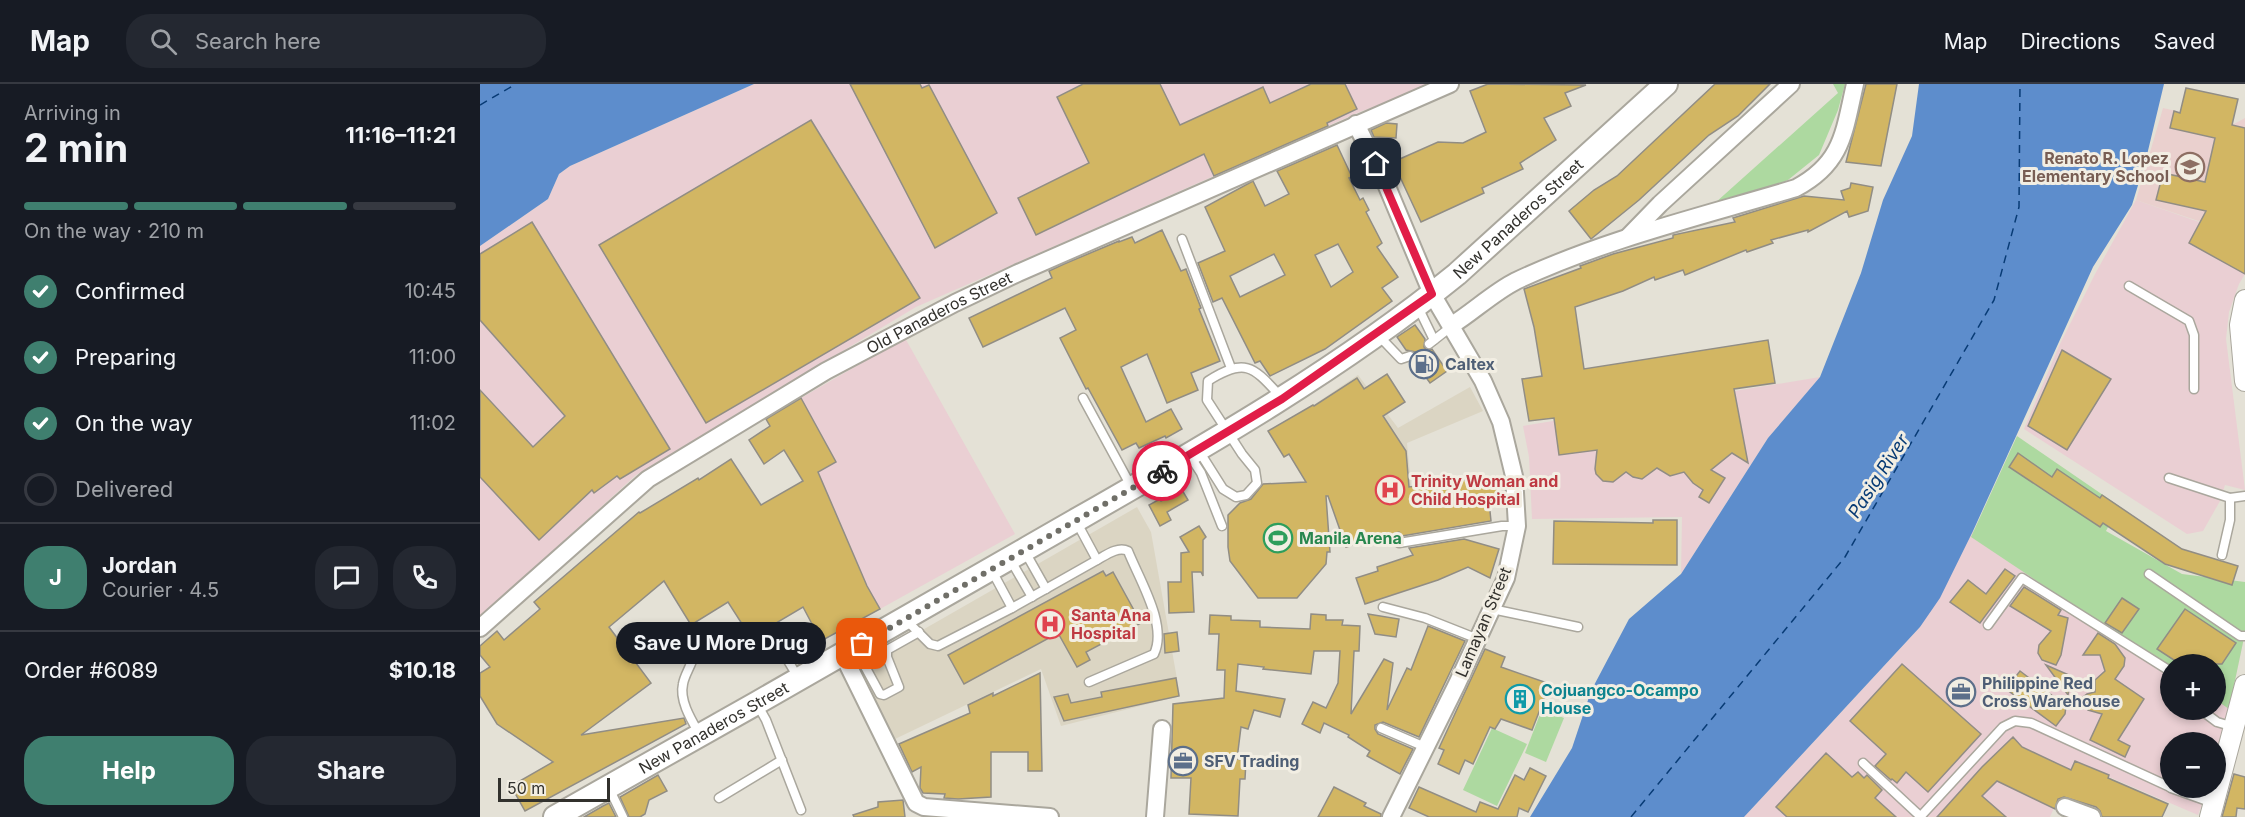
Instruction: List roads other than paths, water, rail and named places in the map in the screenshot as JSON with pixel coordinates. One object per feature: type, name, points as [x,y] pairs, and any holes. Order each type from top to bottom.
[{"type":"main road","name":"New Panaderos Street","points":[[555,817],[849,651],[912,626],[1008,559],[1194,453],[1282,399],[1425,299],[1490,244],[1666,84]]},
{"type":"street","name":"Old Panaderos Street","points":[[480,628],[648,478],[826,371],[1007,278],[1450,84]]},
{"type":"street","points":[[1627,238],[1660,204],[1791,84]]},
{"type":"street","points":[[1452,326],[1514,282],[1627,238],[1796,188],[1812,179],[1826,168],[1836,153],[1844,132],[1855,84]]},
{"type":"street","name":"Lamayan Street","points":[[1356,124],[1386,184],[1425,299],[1452,326],[1483,381],[1501,422],[1514,476],[1517,526],[1506,578],[1391,817]]},
{"type":"street","points":[[2245,300],[2240,325],[2245,381]]},
{"type":"street","points":[[849,651],[916,803],[924,807],[1050,817]]},
{"type":"street","points":[[2212,810],[2245,685]]},
{"type":"street","points":[[1155,817],[1162,729]]},
{"type":"street","points":[[2065,807],[2087,816]]},
{"type":"lane","points":[[1182,239],[1231,368]]},
{"type":"lane","points":[[2129,286],[2189,321],[2194,335],[2194,389]]},
{"type":"lane","points":[[1425,299],[1431,342],[1452,326]]},
{"type":"lane","points":[[1376,334],[1398,357],[1405,359],[1410,356]]},
{"type":"lane","points":[[1194,453],[1223,489],[1236,497],[1246,495],[1257,483],[1254,470],[1207,400],[1208,381],[1231,368],[1242,366],[1252,370],[1282,399]]},
{"type":"lane","points":[[1083,398],[1132,489]]},
{"type":"lane","points":[[1194,453],[1222,526]]},
{"type":"lane","points":[[2169,478],[2230,498],[2245,496]]},
{"type":"lane","points":[[2222,555],[2230,520],[2230,498]]},
{"type":"lane","points":[[1076,521],[1097,560]]},
{"type":"lane","points":[[1399,543],[1502,526],[1517,526]]},
{"type":"lane","points":[[849,651],[880,694],[884,695],[897,689],[899,684],[887,657],[887,650],[912,626],[930,644],[938,646],[1097,560],[1123,549],[1128,551],[1158,624],[1159,637],[1154,654],[1089,682]]},
{"type":"lane","points":[[1008,559],[1046,589]]},
{"type":"lane","points":[[1008,559],[1032,597]]},
{"type":"lane","points":[[1008,559],[1012,608]]},
{"type":"lane","points":[[2150,574],[2240,636],[2245,636]]},
{"type":"lane","points":[[1988,625],[2022,578],[2160,665]]},
{"type":"lane","points":[[1383,607],[1425,618],[1478,639]]},
{"type":"lane","points":[[1492,609],[1578,627]]},
{"type":"lane","points":[[771,634],[799,680]]},
{"type":"lane","points":[[692,661],[682,685],[682,694],[688,713],[700,735]]},
{"type":"lane","points":[[757,703],[766,720],[801,810]]},
{"type":"lane","points":[[2214,720],[2234,727]]},
{"type":"lane","points":[[1863,764],[1920,817],[2003,727],[2015,721],[2031,723],[2160,782]]},
{"type":"lane","points":[[1381,728],[1425,747]]},
{"type":"lane","points":[[718,798],[782,760]]},
{"type":"lane","points":[[609,787],[623,817]]},
{"type":"lane","points":[[2191,798],[2212,810]]},
{"type":"water","points":[[480,84],[754,84],[570,166],[559,174],[548,199],[480,246]]},
{"type":"water","name":"Pasig River","points":[[1919,84],[2164,84],[2132,205],[2093,267],[1973,531],[1940,598],[1920,627],[1744,817],[1530,817],[1572,748],[1591,691],[1629,619],[1681,574],[1768,438],[1820,377],[1861,273],[1883,200],[1912,136]]},
{"type":"place","name":"Renato R. Lopez Elementary School","points":[[2190,167]]},
{"type":"place","name":"Caltex","points":[[1424,364]]},
{"type":"place","name":"Trinity Woman and Child Hospital","points":[[1390,490]]},
{"type":"place","name":"Manila Arena","points":[[1278,538]]},
{"type":"place","name":"Santa Ana Hospital","points":[[1050,624]]},
{"type":"place","name":"Save U More Drug","points":[[862,644]]},
{"type":"place","name":"Philippine Red Cross Warehouse","points":[[1961,692]]},
{"type":"place","name":"Cojuangco-Ocampo House","points":[[1520,699]]},
{"type":"place","name":"SFV Trading","points":[[1183,761]]}]
